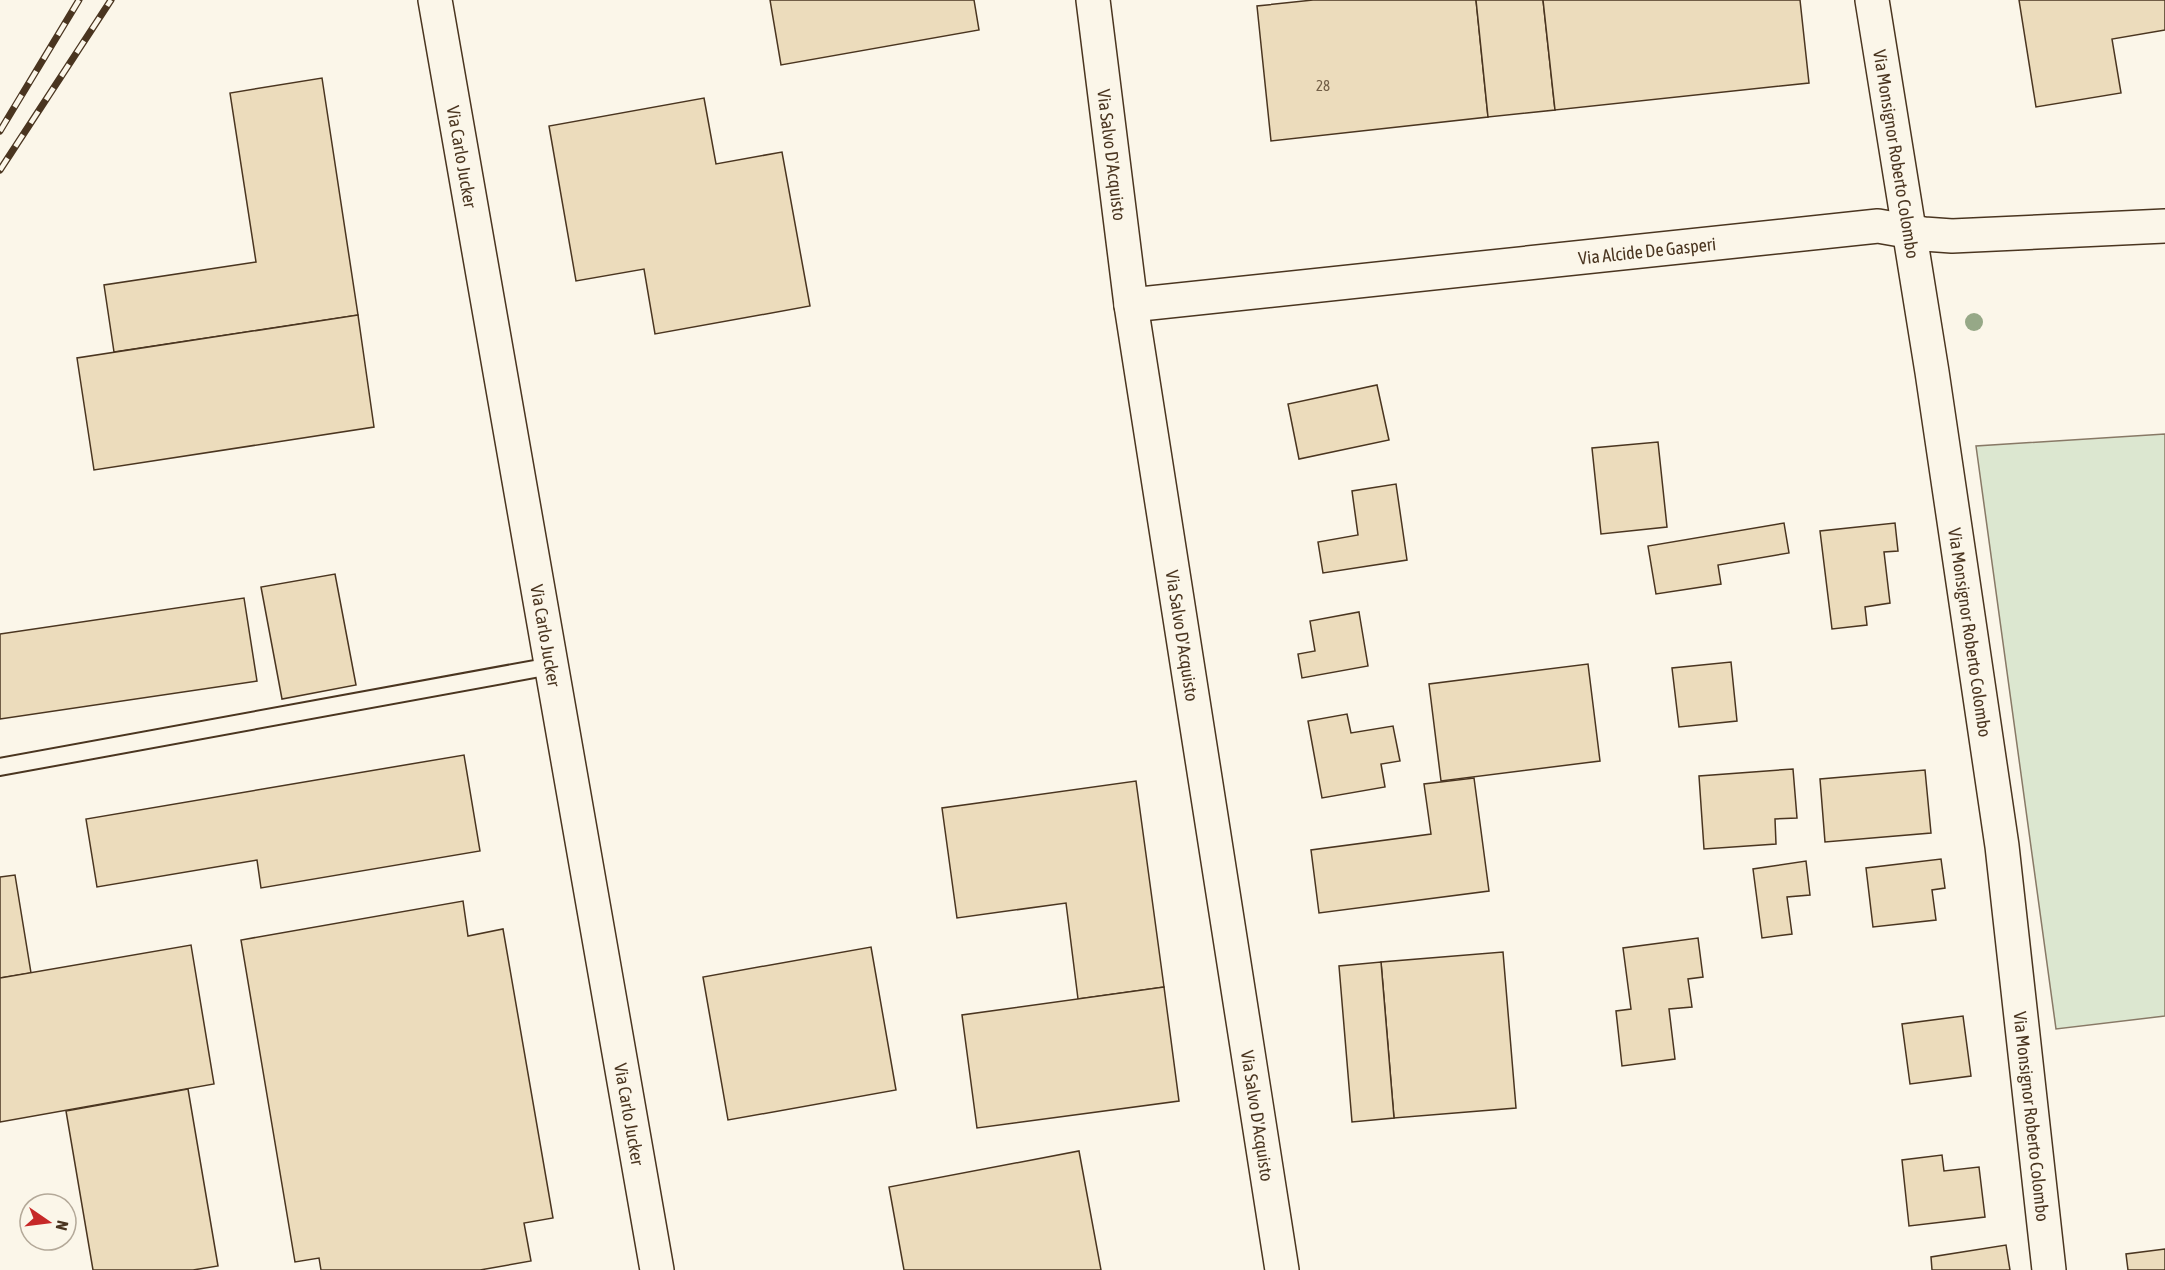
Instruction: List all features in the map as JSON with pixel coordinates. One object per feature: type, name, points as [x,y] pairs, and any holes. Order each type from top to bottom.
[{"type":"street","name":"Via Carlo Jucker","points":[[435,0],[657,1270]]},
{"type":"street","name":"Via Salvo D'Acquisto","points":[[1093,0],[1131,305],[1282,1270]]},
{"type":"street","name":"Via Monsignor Roberto Colombo","points":[[1872,0],[1934,384],[2002,846],[2049,1270]]},
{"type":"street","name":"Via Alcide De Gasperi","points":[[1131,305],[1878,226],[1936,236],[2165,226]]},
{"type":"lane","points":[[0,767],[551,666]]},
{"type":"green space","points":[[2165,434],[2165,1016],[2056,1029],[1976,446]]},
{"type":"building","points":[[770,0],[974,0],[979,30],[781,65]]},
{"type":"building","points":[[1313,0],[1476,0],[1488,117],[1271,141],[1257,6]]},
{"type":"building","points":[[1476,0],[1543,0],[1555,110],[1488,117]]},
{"type":"building","points":[[1543,0],[1800,0],[1809,83],[1555,110]]},
{"type":"building","points":[[2019,0],[2165,0],[2165,30],[2112,39],[2121,93],[2036,107]]},
{"type":"building","points":[[322,78],[358,315],[114,352],[104,285],[256,262],[230,93]]},
{"type":"building","points":[[704,98],[716,164],[782,152],[810,306],[655,334],[644,269],[576,281],[549,126]]},
{"type":"building","points":[[358,315],[374,427],[94,470],[77,358]]},
{"type":"building","points":[[1377,385],[1389,440],[1299,459],[1288,404]]},
{"type":"building","points":[[1658,442],[1667,527],[1601,534],[1592,448]]},
{"type":"building","points":[[1396,484],[1407,560],[1323,573],[1318,542],[1358,535],[1352,491]]},
{"type":"building","points":[[1784,523],[1789,553],[1718,565],[1721,584],[1656,594],[1648,546]]},
{"type":"building","points":[[1895,523],[1898,551],[1884,552],[1890,603],[1865,607],[1867,625],[1832,629],[1820,531]]},
{"type":"building","points":[[335,574],[356,685],[282,699],[261,587]]},
{"type":"building","points":[[244,598],[257,681],[0,719],[0,634]]},
{"type":"building","points":[[1359,612],[1368,666],[1302,678],[1298,654],[1315,651],[1310,621]]},
{"type":"building","points":[[1731,662],[1737,721],[1679,727],[1672,668]]},
{"type":"building","points":[[1588,664],[1600,761],[1441,781],[1429,684]]},
{"type":"building","points":[[1347,714],[1351,733],[1393,726],[1400,761],[1381,764],[1385,787],[1322,798],[1308,721]]},
{"type":"building","points":[[464,755],[480,851],[261,888],[257,860],[97,887],[86,819]]},
{"type":"building","points":[[1793,769],[1797,818],[1775,819],[1776,844],[1704,849],[1699,776]]},
{"type":"building","points":[[1925,770],[1931,833],[1825,842],[1820,779]]},
{"type":"building","points":[[1474,778],[1489,891],[1319,913],[1311,850],[1431,834],[1424,784]]},
{"type":"building","points":[[1136,781],[1164,987],[1078,999],[1066,903],[957,918],[942,808]]},
{"type":"building","points":[[1941,859],[1945,888],[1932,890],[1936,920],[1873,927],[1866,868]]},
{"type":"building","points":[[1806,861],[1810,895],[1787,897],[1792,934],[1762,938],[1753,869]]},
{"type":"building","points":[[15,875],[31,973],[0,978],[0,877]]},
{"type":"building","points":[[463,901],[468,936],[503,929],[553,1218],[524,1223],[531,1261],[480,1270],[321,1270],[319,1258],[295,1262],[241,940]]},
{"type":"building","points":[[1698,938],[1703,977],[1688,979],[1692,1007],[1669,1009],[1675,1059],[1622,1066],[1616,1011],[1631,1009],[1623,948]]},
{"type":"building","points":[[191,945],[214,1084],[0,1122],[0,978]]},
{"type":"building","points":[[871,947],[896,1090],[728,1120],[703,977]]},
{"type":"building","points":[[1503,952],[1516,1108],[1394,1118],[1381,962]]},
{"type":"building","points":[[1381,962],[1394,1118],[1352,1122],[1339,966]]},
{"type":"building","points":[[1164,987],[1179,1101],[977,1128],[962,1015]]},
{"type":"building","points":[[1963,1016],[1971,1076],[1910,1084],[1902,1024]]},
{"type":"building","points":[[188,1089],[218,1266],[193,1270],[93,1270],[66,1111]]},
{"type":"building","points":[[1079,1151],[1101,1270],[904,1270],[889,1187]]},
{"type":"building","points":[[1942,1155],[1944,1171],[1979,1167],[1985,1217],[1909,1226],[1902,1160]]},
{"type":"building","points":[[2006,1245],[2010,1270],[1932,1270],[1931,1257]]},
{"type":"building","points":[[2165,1249],[2165,1270],[2128,1270],[2126,1254]]},
{"type":"railway","points":[[0,131],[79,0]]},
{"type":"railway","points":[[0,170],[111,0]]}]
